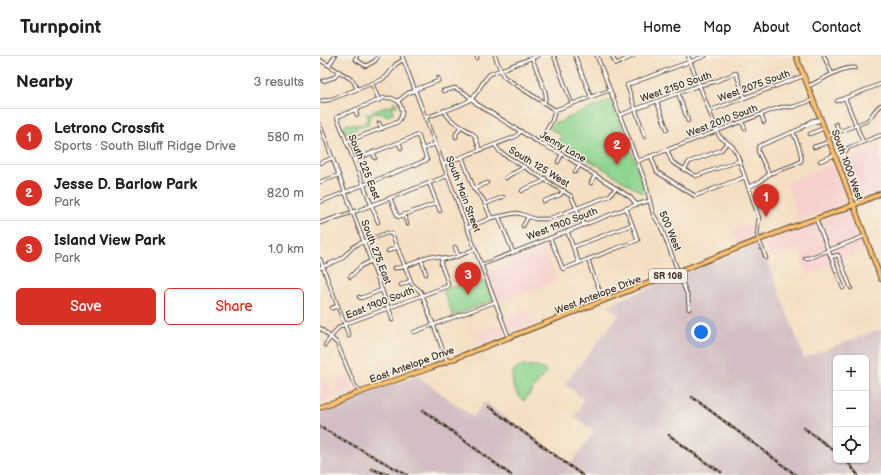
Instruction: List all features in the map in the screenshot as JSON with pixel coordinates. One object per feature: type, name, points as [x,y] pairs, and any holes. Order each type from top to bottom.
[{"type":"main road","name":"South 1000 West","points":[[796,56],[828,136],[881,279]]},
{"type":"main road","name":"West Antelope Drive","points":[[509,338],[759,240],[827,215],[831,212],[853,205],[881,192]]},
{"type":"main road","name":"East Antelope Drive","points":[[320,407],[448,362],[509,338]]},
{"type":"street","points":[[329,65],[335,56]]},
{"type":"street","points":[[357,56],[355,59],[366,66],[375,62],[378,56]]},
{"type":"street","name":"South Main Street","points":[[402,56],[509,338]]},
{"type":"street","points":[[496,56],[503,76],[555,110]]},
{"type":"street","points":[[425,118],[468,102],[478,92],[485,78],[490,74],[537,56]]},
{"type":"street","points":[[554,56],[572,104]]},
{"type":"street","points":[[575,56],[591,98]]},
{"type":"street","name":"500 West","points":[[597,56],[638,161],[645,181],[653,214],[661,227],[688,297],[689,308]]},
{"type":"street","points":[[612,56],[616,64],[633,56]]},
{"type":"street","points":[[688,56],[719,136],[734,148],[759,218],[757,230],[766,258]]},
{"type":"street","points":[[645,137],[627,85],[704,56]]},
{"type":"street","points":[[824,56],[832,74]]},
{"type":"street","points":[[532,58],[545,91],[546,96],[544,103]]},
{"type":"street","points":[[320,60],[351,79],[357,89]]},
{"type":"street","points":[[320,101],[329,100],[384,79],[392,68],[403,60]]},
{"type":"street","points":[[808,86],[832,74],[852,67],[855,68]]},
{"type":"street","points":[[323,81],[335,77],[339,72]]},
{"type":"street","name":"West 2150 South","points":[[620,115],[736,73],[745,98]]},
{"type":"street","name":"West 2075 South","points":[[709,111],[804,76]]},
{"type":"street","points":[[398,101],[408,93],[438,81],[438,78]]},
{"type":"street","points":[[372,84],[379,100]]},
{"type":"street","points":[[836,101],[881,84]]},
{"type":"street","name":"Jenny Lane","points":[[443,91],[455,88],[465,93],[477,104],[539,143],[580,165],[616,188],[636,204]]},
{"type":"street","points":[[555,110],[610,90]]},
{"type":"street","points":[[678,93],[688,121]]},
{"type":"street","points":[[346,142],[394,124],[401,118],[402,110],[398,101],[391,98],[379,100],[355,110],[357,115]]},
{"type":"street","points":[[845,98],[863,142]]},
{"type":"street","name":"West 2010 South","points":[[638,161],[761,114],[780,108],[793,107],[813,100]]},
{"type":"street","points":[[657,102],[667,129]]},
{"type":"street","points":[[828,136],[867,121],[870,119],[874,110],[881,105]]},
{"type":"street","name":"South 225 East","points":[[355,110],[337,117],[378,222]]},
{"type":"street","points":[[444,110],[450,118],[475,136],[480,150]]},
{"type":"street","points":[[539,143],[552,120],[555,110]]},
{"type":"street","points":[[761,114],[764,122]]},
{"type":"street","points":[[769,174],[758,151],[759,146],[818,121],[821,118]]},
{"type":"street","points":[[742,122],[745,129]]},
{"type":"street","points":[[379,124],[382,129]]},
{"type":"street","points":[[836,124],[839,132]]},
{"type":"street","name":"South 275 East","points":[[320,125],[349,200],[352,212],[392,320]]},
{"type":"street","points":[[456,137],[456,134],[461,126]]},
{"type":"street","points":[[810,134],[824,128]]},
{"type":"street","points":[[443,164],[515,137],[521,131]]},
{"type":"street","points":[[748,187],[758,183],[769,174],[802,161],[793,132]]},
{"type":"street","points":[[320,202],[427,160],[418,135],[354,160]]},
{"type":"street","points":[[846,151],[848,148],[881,135]]},
{"type":"street","points":[[814,147],[830,142]]},
{"type":"street","points":[[399,143],[401,148]]},
{"type":"street","points":[[684,170],[691,161],[721,150],[727,143]]},
{"type":"street","points":[[423,149],[435,144]]},
{"type":"street","name":"South 125 West","points":[[495,145],[500,152],[545,178],[574,198],[584,225]]},
{"type":"street","points":[[667,150],[671,161],[696,176],[739,161]]},
{"type":"street","points":[[373,152],[375,158]]},
{"type":"street","points":[[558,162],[562,154]]},
{"type":"street","points":[[820,161],[835,155]]},
{"type":"street","points":[[651,156],[657,172],[695,196],[745,177]]},
{"type":"street","points":[[462,157],[474,189],[483,199],[491,218]]},
{"type":"street","points":[[320,163],[332,158]]},
{"type":"street","points":[[575,172],[580,165]]},
{"type":"street","points":[[506,178],[508,175],[521,170],[524,166]]},
{"type":"street","points":[[320,182],[339,175]]},
{"type":"street","points":[[591,183],[595,175]]},
{"type":"street","points":[[320,223],[447,176]]},
{"type":"street","points":[[522,191],[542,182],[545,178]]},
{"type":"street","points":[[429,183],[440,211]]},
{"type":"street","points":[[474,189],[488,183]]},
{"type":"street","points":[[467,228],[491,218],[516,213],[535,219],[548,219],[609,196],[616,188]]},
{"type":"street","points":[[544,201],[560,195],[564,190]]},
{"type":"street","points":[[485,204],[503,197]]},
{"type":"street","points":[[390,198],[398,217],[437,203]]},
{"type":"street","name":"West 1900 South","points":[[481,265],[636,204],[649,201]]},
{"type":"street","points":[[550,238],[562,269],[638,240],[631,225],[626,208]]},
{"type":"street","points":[[404,215],[408,224]]},
{"type":"street","points":[[523,226],[528,216]]},
{"type":"street","points":[[499,217],[513,252]]},
{"type":"street","points":[[816,219],[843,288]]},
{"type":"street","points":[[573,247],[631,225]]},
{"type":"street","points":[[567,231],[579,263]]},
{"type":"street","points":[[322,268],[341,259],[353,247],[363,242],[387,233],[393,235],[410,281],[422,295],[448,362]]},
{"type":"street","points":[[805,258],[809,258],[865,236]]},
{"type":"street","points":[[388,251],[398,247]]},
{"type":"street","points":[[455,247],[458,255]]},
{"type":"street","points":[[394,268],[433,256],[451,258],[475,249]]},
{"type":"street","points":[[831,257],[838,255],[851,288]]},
{"type":"street","name":"East 1900 South","points":[[325,345],[338,328],[345,324],[448,286],[441,264],[442,258]]},
{"type":"street","points":[[320,259],[322,268],[349,336]]},
{"type":"street","points":[[420,259],[426,274]]},
{"type":"street","points":[[588,259],[604,301]]},
{"type":"street","points":[[350,277],[362,266],[371,261]]},
{"type":"street","points":[[400,285],[410,281]]},
{"type":"street","points":[[359,297],[361,298],[382,290]]},
{"type":"street","points":[[414,332],[495,302]]},
{"type":"street","points":[[332,308],[338,306]]},
{"type":"street","points":[[320,328],[337,343],[354,384],[360,392]]},
{"type":"shaded area","points":[[881,145],[881,189],[853,200],[839,161]]},
{"type":"shaded area","points":[[835,162],[850,202],[798,222],[793,200],[786,183]]},
{"type":"shaded area","points":[[852,208],[868,250],[807,274],[798,248],[769,258],[764,243]]},
{"type":"shaded area","points":[[751,224],[757,237],[738,245],[732,231]]},
{"type":"shaded area","points":[[759,244],[764,260],[767,259],[804,358],[881,329],[881,475],[320,475],[320,411],[418,376],[473,417],[485,402],[570,464],[595,432],[574,416],[582,406],[580,404],[584,399],[565,384],[619,315],[610,307],[610,304]]},
{"type":"shaded area","points":[[545,250],[556,281],[498,304],[486,272]]},
{"type":"shaded area","points":[[528,310],[534,325],[510,333],[505,321]]},
{"type":"shaded area","points":[[502,323],[505,336],[482,345],[477,332]]},
{"type":"shaded area","points":[[326,375],[332,391],[340,388],[337,381],[349,376],[354,388],[353,390],[320,403],[320,378]]},
{"type":"green space","points":[[611,100],[646,189],[642,193],[559,141],[562,136],[550,129],[554,123],[561,122],[564,119]]},
{"type":"green space","points":[[394,101],[398,105],[392,108],[393,113],[388,116],[378,113],[372,115],[369,120],[369,124],[344,133],[342,126],[348,124],[363,124],[367,114],[388,106],[392,107]]},
{"type":"green space","points":[[485,280],[493,300],[453,316],[443,290],[473,281],[475,284]]},
{"type":"green space","points":[[524,365],[534,366],[545,370],[546,372],[524,401],[515,391],[512,377],[515,369]]},
{"type":"railway","points":[[692,397],[796,475]]},
{"type":"railway","points":[[489,407],[582,475]]},
{"type":"railway","points":[[423,410],[511,475]]},
{"type":"railway","points":[[320,427],[407,475]]},
{"type":"railway","points":[[804,428],[833,450]]},
{"type":"railway","points":[[669,435],[721,472]]},
{"type":"railway","points":[[848,463],[858,475]]},
{"type":"railway","points":[[372,469],[389,475]]},
{"type":"place","name":"Jesse D. Barlow Park","points":[[617,165]]},
{"type":"place","name":"Letrono Crossfit","points":[[766,217]]},
{"type":"place","name":"Island View Park","points":[[468,295]]}]
